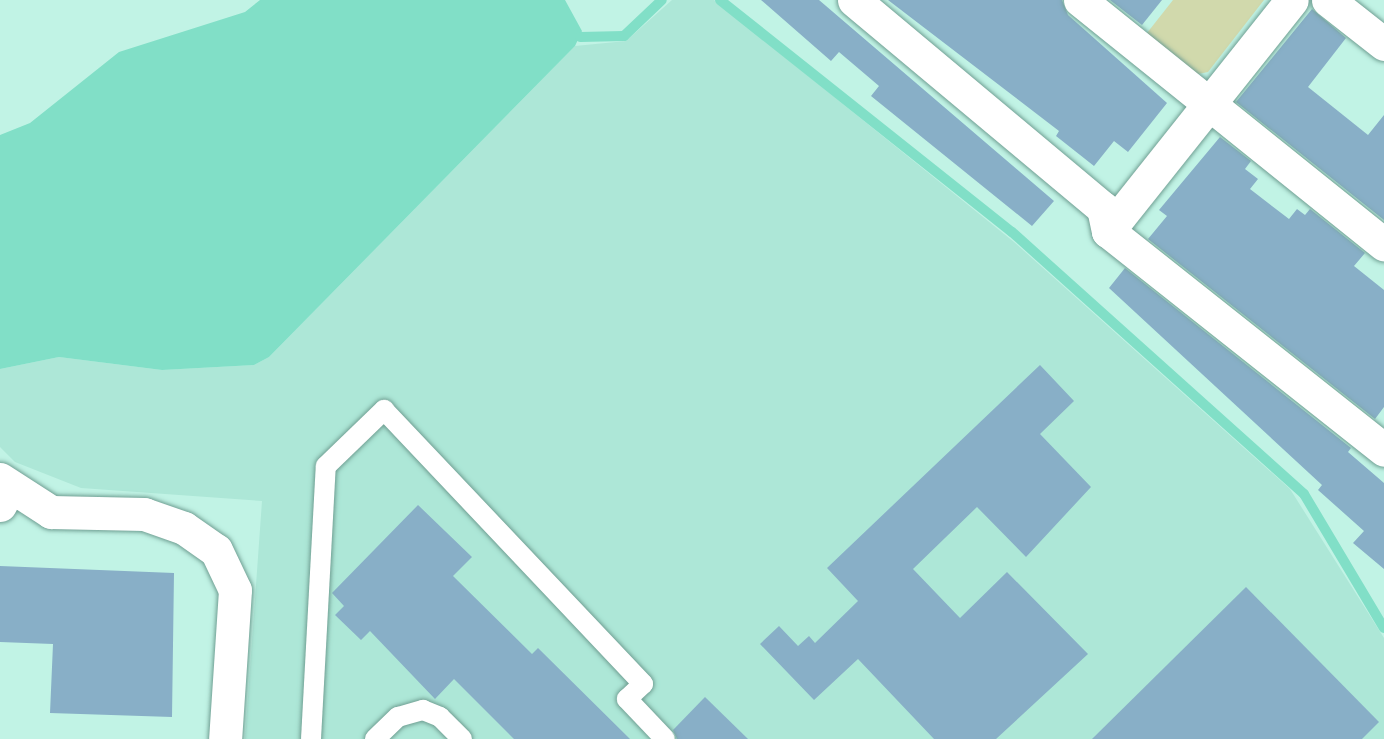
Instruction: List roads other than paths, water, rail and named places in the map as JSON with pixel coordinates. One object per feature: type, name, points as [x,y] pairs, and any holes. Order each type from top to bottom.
[{"type":"street","points":[[854,0],[1103,208],[1108,231],[1384,450]]},
{"type":"street","points":[[1080,0],[1384,244]]},
{"type":"street","points":[[1108,231],[1292,0]]},
{"type":"street","points":[[1328,0],[1384,44]]},
{"type":"street","points":[[3,491],[51,512],[144,514],[184,528],[216,550],[236,590],[225,739]]},
{"type":"lane","points":[[311,739],[326,466],[384,410],[643,684],[627,699],[665,739]]},
{"type":"lane","points":[[375,739],[398,717],[423,710],[440,717],[462,739]]},
{"type":"waterway","points":[[580,37],[624,36],[662,0]]},
{"type":"waterway","points":[[720,0],[1012,232],[1304,494],[1384,628]]}]
